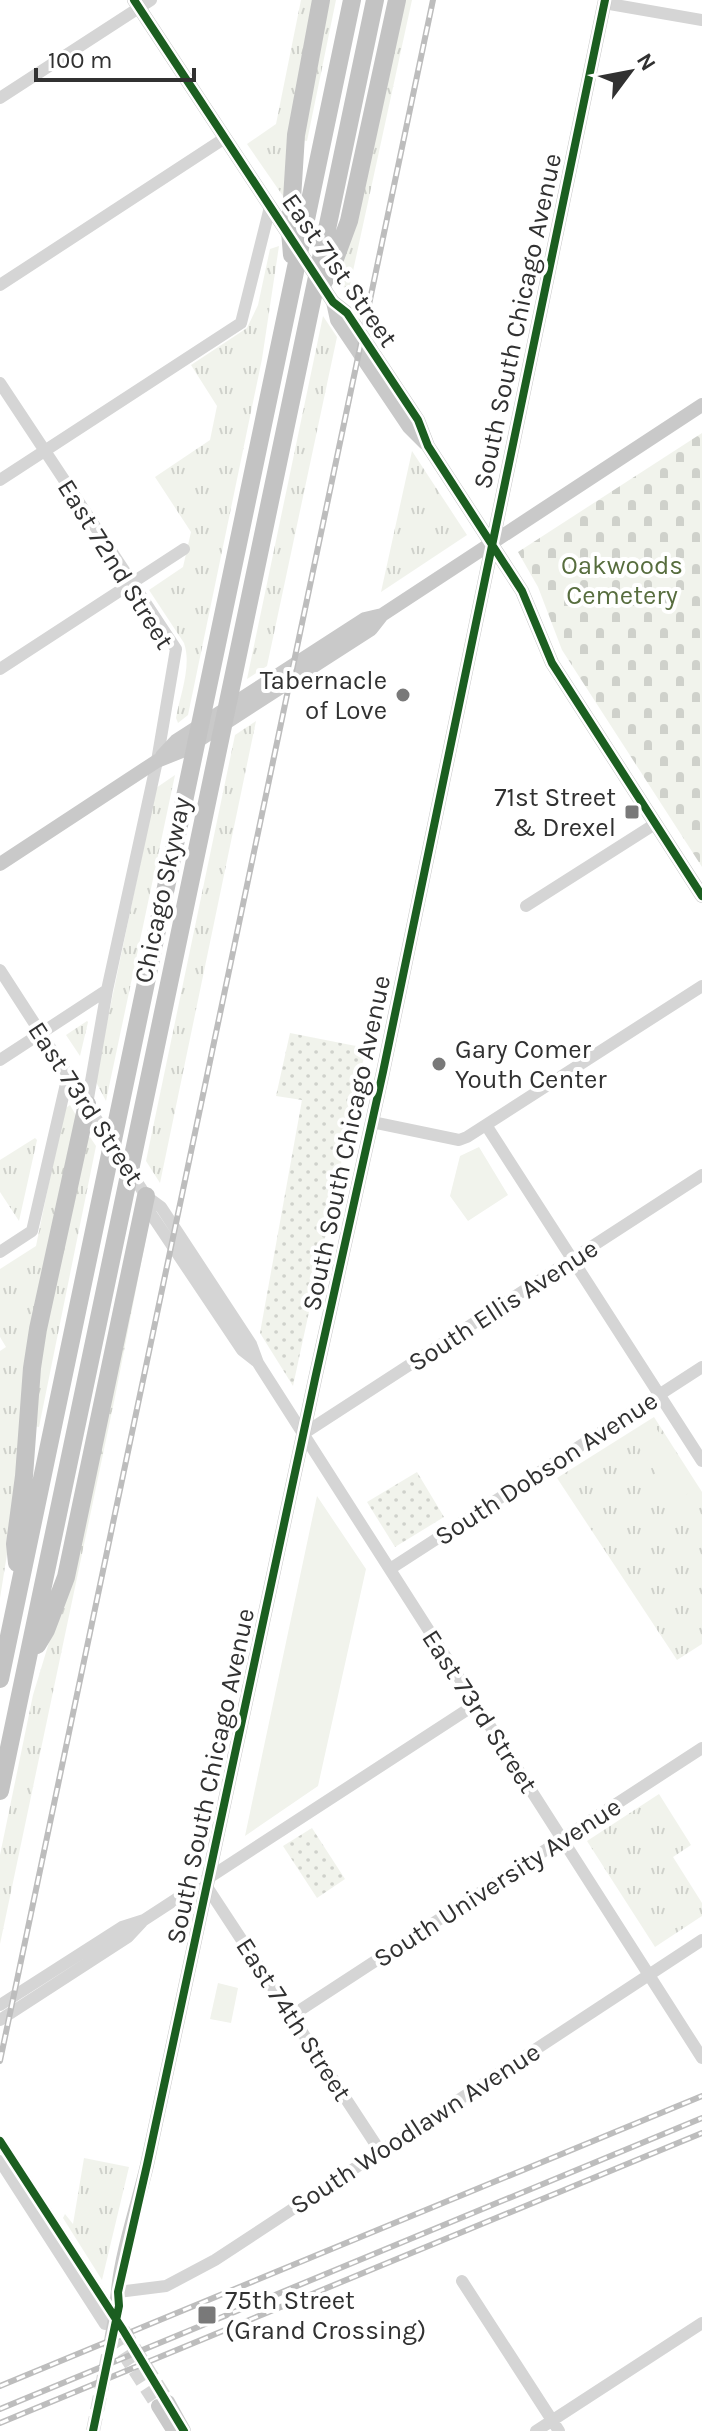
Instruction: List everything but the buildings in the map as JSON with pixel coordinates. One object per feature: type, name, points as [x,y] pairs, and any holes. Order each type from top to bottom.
[{"type":"highway","points":[[294,274],[290,231],[296,135],[321,0]]},
{"type":"highway","name":"Chicago Skyway","points":[[0,1679],[352,0]]},
{"type":"highway","points":[[327,260],[375,0]]},
{"type":"highway","points":[[327,260],[349,221],[397,0]]},
{"type":"highway","name":"Chicago Skyway","points":[[0,1791],[312,302],[327,260]]},
{"type":"highway","points":[[18,1590],[15,1544],[34,1355],[87,1104]]},
{"type":"highway","points":[[28,1657],[46,1630],[66,1577],[146,1196]]},
{"type":"main road","name":"South South Chicago Avenue","points":[[111,2326],[372,1122],[605,2]]},
{"type":"main road","name":"East 71st Street","points":[[141,3],[333,302],[347,313],[418,420],[428,446],[522,591],[552,663],[702,896]]},
{"type":"main road","points":[[0,864],[157,761],[176,741],[365,619],[382,615],[702,405]]},
{"type":"main road","points":[[174,2431],[163,2404],[184,2431]]},
{"type":"street","points":[[605,2],[702,20]]},
{"type":"street","points":[[0,98],[141,3]]},
{"type":"street","points":[[0,285],[225,138]]},
{"type":"street","points":[[0,480],[241,323],[270,207]]},
{"type":"street","name":"East 72nd Street","points":[[0,383],[176,649],[157,761],[107,990],[87,1104]]},
{"type":"street","points":[[0,669],[184,549]]},
{"type":"street","points":[[526,906],[655,824]]},
{"type":"street","name":"East 73rd Street","points":[[0,970],[146,1196],[161,1207],[251,1344],[258,1363],[702,2058]]},
{"type":"street","points":[[372,1122],[459,1140],[467,1137],[702,986]]},
{"type":"street","points":[[0,1060],[107,990]]},
{"type":"street","points":[[0,1252],[32,1231],[68,1075]]},
{"type":"street","points":[[486,1125],[702,1461]]},
{"type":"street","name":"South Ellis Avenue","points":[[303,1434],[702,1175]]},
{"type":"street","name":"South Dobson Avenue","points":[[390,1569],[702,1367]]},
{"type":"street","points":[[0,2005],[122,1927],[144,1920],[208,1883],[476,1704]]},
{"type":"street","name":"South University Avenue","points":[[291,2016],[702,1748]]},
{"type":"street","name":"East 74th Street","points":[[208,1883],[380,2151]]},
{"type":"street","points":[[0,2020],[128,1937],[144,1920]]},
{"type":"street","name":"South Woodlawn Avenue","points":[[118,2292],[166,2286],[192,2273],[702,1940]]},
{"type":"street","points":[[0,2141],[111,2326]]},
{"type":"street","points":[[0,2161],[111,2326]]},
{"type":"street","points":[[462,2281],[556,2426]]},
{"type":"street","points":[[536,2431],[556,2426],[702,2323]]},
{"type":"green space","points":[[301,0],[315,0],[285,199],[247,144],[276,124]]},
{"type":"green space","points":[[327,0],[336,0],[307,141],[301,140]]},
{"type":"green space","points":[[403,0],[412,0],[348,294],[336,275]]},
{"type":"green space","points":[[279,246],[262,359],[188,715],[178,723],[176,718],[186,671],[186,652],[184,643],[149,590],[183,567],[191,532],[155,477],[210,440],[217,406],[191,365],[247,328],[258,305],[270,249]]},
{"type":"green space","points":[[323,316],[337,337],[267,666],[247,679]]},
{"type":"green space","name":"Oakwoods Cemetery","points":[[702,433],[702,867],[562,650],[538,587],[518,552]]},
{"type":"green space","points":[[412,451],[467,535],[381,592]]},
{"type":"green space","points":[[256,721],[160,1183],[146,1161],[235,735]]},
{"type":"green space","points":[[175,775],[106,1101],[95,1080],[156,788]]},
{"type":"green space","points":[[88,1022],[80,1056],[66,1035]]},
{"type":"green space","points":[[290,1033],[366,1048],[293,1386],[260,1333],[302,1100],[276,1096]]},
{"type":"green space","points":[[70,1105],[77,1117],[0,1598],[0,1351],[6,1347],[0,1337],[0,1269],[36,1246],[64,1109]]},
{"type":"green space","points":[[90,1137],[96,1146],[39,1427],[32,1426],[35,1384],[86,1139]]},
{"type":"green space","points":[[35,1138],[19,1221],[0,1192],[0,1160]]},
{"type":"green space","points":[[479,1147],[508,1195],[468,1221],[450,1196],[460,1156]]},
{"type":"green space","points":[[147,1233],[0,1944],[0,1855],[33,1695],[54,1626]]},
{"type":"green space","points":[[654,1417],[702,1492],[702,1644],[677,1660],[557,1478]]},
{"type":"green space","points":[[651,1420],[695,1489],[675,1502],[630,1434]]},
{"type":"green space","points":[[417,1472],[444,1517],[395,1547],[367,1502]]},
{"type":"green space","points":[[317,1496],[366,1569],[318,1786],[245,1836]]},
{"type":"green space","points":[[659,1794],[691,1845],[673,1857],[702,1903],[702,1916],[655,1947],[587,1841]]},
{"type":"green space","points":[[312,1828],[345,1879],[317,1898],[283,1846]]},
{"type":"green space","points":[[218,1983],[238,1988],[231,2023],[210,2019]]},
{"type":"green space","points":[[84,2158],[129,2167],[102,2280],[63,2218],[65,2214],[73,2224]]},
{"type":"tunnel","points":[[123,2330],[168,2402]]},
{"type":"tunnel","points":[[112,2335],[158,2406]]},
{"type":"tunnel","points":[[93,2431],[112,2335]]},
{"type":"railway","points":[[0,2061],[433,0]]},
{"type":"railway","points":[[0,2386],[702,2096]]},
{"type":"railway","points":[[0,2409],[702,2118]]},
{"type":"railway","points":[[0,2423],[702,2133]]},
{"type":"cycle path","points":[[134,0],[333,302],[347,313],[418,420],[428,446],[522,591],[552,663],[702,896]]},
{"type":"cycle path","points":[[93,2431],[119,2306],[118,2292],[383,1072],[605,0]]},
{"type":"cycle path","points":[[0,2141],[123,2330],[184,2431]]},
{"type":"place","name":"Tabernacle of Love","points":[[403,695]]},
{"type":"place","name":"71st Street & Drexel","points":[[632,812]]},
{"type":"place","name":"Gary Comer Youth Center","points":[[439,1064]]},
{"type":"place","name":"75th Street (Grand Crossing)","points":[[207,2315]]}]
